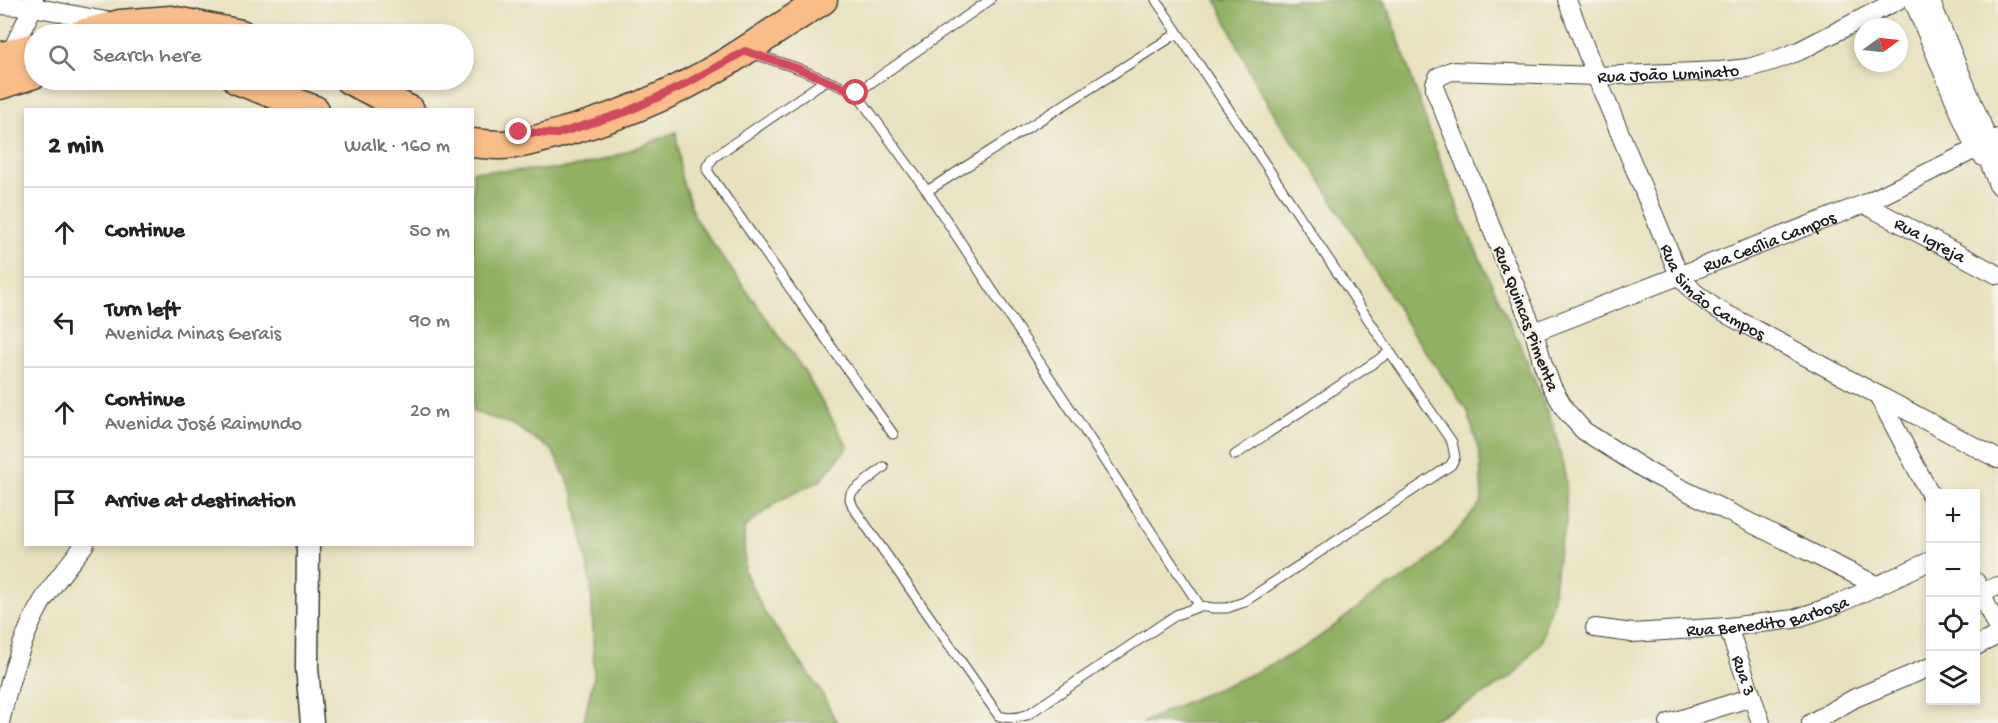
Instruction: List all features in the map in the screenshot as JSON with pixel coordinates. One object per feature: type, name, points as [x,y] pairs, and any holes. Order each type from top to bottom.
[{"type":"main road","points":[[474,143],[517,144],[626,112],[682,86],[745,51],[823,0]]},
{"type":"main road","points":[[120,24],[171,20],[191,24]]},
{"type":"main road","points":[[0,85],[24,77]]},
{"type":"main road","points":[[267,90],[308,108],[332,94],[333,90]]},
{"type":"main road","points":[[369,90],[406,108]]},
{"type":"main road","points":[[474,128],[557,134]]},
{"type":"street","name":"Rua Simão Campos","points":[[1567,0],[1596,76],[1679,275],[1694,292],[1715,308],[1998,459]]},
{"type":"street","name":"Rua João Luminato","points":[[1435,90],[1438,77],[1451,71],[1596,76],[1748,68],[1798,51],[1898,0]]},
{"type":"street","points":[[1913,0],[1987,143]]},
{"type":"street","points":[[1930,0],[1987,143],[1990,164],[1998,185]]},
{"type":"street","points":[[0,5],[33,4],[120,24]]},
{"type":"street","points":[[26,24],[33,4]]},
{"type":"street","points":[[15,53],[24,28]]},
{"type":"street","name":"Rua Quincas Pimenta","points":[[1435,90],[1534,332],[1542,364],[1566,411],[1584,430],[1652,474],[1878,586]]},
{"type":"street","name":"Rua Cecília Campos","points":[[1534,332],[1864,204],[1987,143]]},
{"type":"street","name":"Rua Igreja","points":[[1864,204],[1998,275]]},
{"type":"street","points":[[1878,395],[1927,489]]},
{"type":"street","points":[[0,723],[20,652],[39,608],[58,578],[83,546]]},
{"type":"street","points":[[308,546],[307,668],[312,723]]},
{"type":"street","name":"Rua Benedito Barbosa","points":[[1595,628],[1632,633],[1728,627],[1794,619],[1836,605],[1926,563]]},
{"type":"street","points":[[1980,587],[1998,586]]},
{"type":"street","points":[[1980,591],[1998,630]]},
{"type":"street","name":"Rua 3","points":[[1728,627],[1761,723]]},
{"type":"street","points":[[1980,644],[1998,635]]},
{"type":"street","points":[[1811,723],[1855,698],[1926,669]]},
{"type":"street","points":[[1669,723],[1752,697]]},
{"type":"lane","points":[[856,93],[990,0]]},
{"type":"lane","points":[[884,467],[851,493],[850,499],[853,507],[999,716],[1018,718],[1027,715],[1176,615],[1200,606],[1227,608],[1244,602],[1450,465],[1455,457],[1452,442],[1156,0]]},
{"type":"lane","points":[[927,191],[1178,33]]},
{"type":"lane","points":[[745,51],[797,68],[856,93],[927,191],[1200,606]]},
{"type":"lane","points":[[826,80],[714,158],[708,166],[708,172],[893,434]]},
{"type":"lane","points":[[1235,455],[1390,352]]},
{"type":"green space","points":[[1216,0],[1383,0],[1389,10],[1432,139],[1465,226],[1523,351],[1556,434],[1566,480],[1566,524],[1559,549],[1553,597],[1541,642],[1513,676],[1474,700],[1425,723],[1142,723],[1261,670],[1309,644],[1373,596],[1406,577],[1425,562],[1451,538],[1482,501],[1480,456],[1468,412],[1412,332],[1313,168],[1259,90]]},
{"type":"green space","points":[[676,132],[681,177],[696,220],[804,371],[848,447],[820,481],[780,500],[744,528],[745,572],[765,613],[819,688],[837,723],[580,723],[584,720],[594,676],[593,630],[591,585],[573,492],[552,450],[514,425],[474,412],[474,171],[542,170],[570,167],[619,155]]},
{"type":"route","points":[[519,132],[557,134],[626,112],[682,86],[745,51],[797,68],[856,93]]}]
